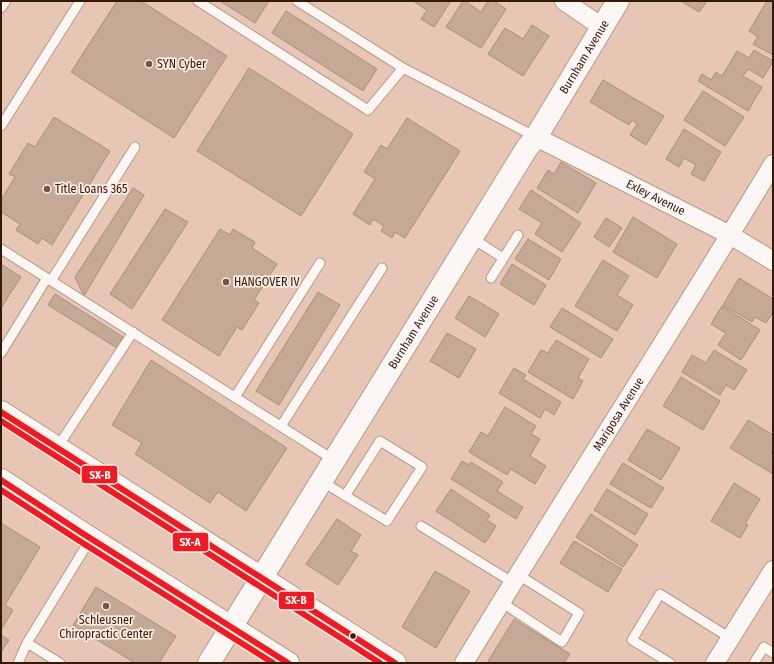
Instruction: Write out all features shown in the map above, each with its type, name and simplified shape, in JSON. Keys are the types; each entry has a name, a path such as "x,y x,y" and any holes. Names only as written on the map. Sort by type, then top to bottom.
{"main road":[{"name":"Burnham Avenue","path":"209,663 230,626 527,148 536,137 618,1"},
{"path":"1,412 395,663"},
{"path":"1,480 288,663"}],"street":[{"path":"564,1 602,27"},
{"name":"Exley Avenue","path":"536,137 730,234 773,261"},
{"name":"Mariposa Avenue","path":"464,663 515,578 773,164"},
{"path":"715,663 773,570"}],"lane":[{"path":"1,8 6,1"},
{"path":"1,126 80,1"},
{"path":"198,1 368,110 403,68"},
{"path":"297,1 403,68 536,137"},
{"path":"1,353 135,148"},
{"path":"491,278 518,234"},
{"path":"472,238 504,258"},
{"path":"1,249 334,460"},
{"path":"235,397 320,263"},
{"path":"281,426 382,268"},
{"path":"57,448 133,332"},
{"path":"321,481 345,496 387,521 422,467 380,441 345,496"},
{"path":"421,526 579,613 562,642 501,602"},
{"path":"18,663 27,643 91,538"},
{"path":"670,663 632,640 660,594 730,638"},
{"path":"27,643 60,663"},
{"path":"754,663 764,647 773,653"}],"building":[{"name":"SYN Cyber","path":"117,1 141,1 227,56 174,138 71,72"},
{"path":"220,1 269,1 255,23"},
{"path":"413,1 451,1 434,27 421,19 427,10"},
{"path":"463,1 481,12 488,1 494,1 506,9 481,48 446,27"},
{"path":"681,1 707,1 699,12"},
{"path":"767,1 773,1 773,55 753,44 758,37 749,31"},
{"path":"286,11 377,69 363,91 272,33"},
{"path":"532,25 549,36 523,76 488,54 505,28 523,39"},
{"path":"754,50 773,61 763,78 748,69 743,76 762,87 748,111 698,81 702,74 711,80 716,72 722,76 737,51 749,58"},
{"path":"249,68 353,134 301,216 197,151"},
{"path":"603,80 664,116 646,145 630,135 637,124 632,120 629,125 590,102"},
{"path":"703,91 744,117 725,146 684,120"},
{"name":"Title Loans 365","path":"54,117 110,151 52,245 42,238 38,244 16,230 20,224 1,212 1,200 15,177 9,174 28,143 35,147"},
{"path":"407,118 460,151 405,238 395,232 392,238 381,231 384,226 373,219 370,225 353,214 375,179 364,172 381,145 387,149"},
{"path":"684,129 721,152 704,181 691,174 696,165 684,158 679,167 666,159"},
{"path":"561,162 596,183 578,213 537,188 548,170 554,174"},
{"path":"133,188 144,195 84,296 75,277"},
{"path":"531,190 581,223 562,252 535,234 542,223 519,209"},
{"path":"165,209 188,222 132,309 110,294"},
{"path":"633,217 677,244 657,278 613,252"},
{"path":"606,218 622,228 609,247 594,237"},
{"name":"HANGOVER IV","path":"220,229 230,235 233,229 255,242 252,248 277,264 254,300 259,303 242,330 237,327 219,356 162,320"},
{"path":"528,239 561,259 549,280 515,259"},
{"path":"603,260 629,276 617,295 633,305 617,331 575,306"},
{"path":"1,264 21,277 1,308"},
{"path":"512,264 546,285 534,305 500,284"},
{"path":"739,278 773,299 773,312 766,323 755,317 752,322 723,305"},
{"path":"318,292 340,305 279,405 256,391"},
{"path":"55,294 123,337 117,348 48,305"},
{"path":"469,296 499,314 485,337 455,318"},
{"path":"722,306 760,330 741,360 718,345 726,333 711,324"},
{"path":"562,308 613,339 601,358 550,327"},
{"path":"447,333 476,349 459,378 430,361"},
{"path":"556,340 589,359 578,378 583,381 573,399 528,372 541,350 548,353"},
{"path":"714,350 747,370 734,390 726,385 720,395 682,372 692,355 706,363"},
{"path":"151,360 287,448 246,511 218,492 210,503 135,454 142,443 112,425"},
{"path":"514,368 526,375 523,379 561,402 554,415 545,409 540,418 499,393"},
{"path":"681,377 720,401 703,430 663,406"},
{"path":"505,407 536,426 531,434 540,439 530,456 546,466 535,484 511,469 507,475 469,452 481,432 488,436"},
{"path":"748,420 773,435 773,450 771,453 773,454 773,474 730,448"},
{"path":"647,429 680,448 661,480 628,460"},
{"path":"462,461 469,465 471,462 503,482 497,491 523,507 516,519 451,479"},
{"path":"623,463 664,488 651,508 610,484"},
{"path":"734,483 760,499 745,524 748,525 740,538 711,521"},
{"path":"451,489 490,515 487,520 496,526 485,543 436,511"},
{"path":"607,489 648,514 635,535 594,510"},
{"path":"591,514 638,545 623,567 576,537"},
{"path":"337,519 361,535 351,551 358,555 338,585 306,564"},
{"path":"1,523 40,547 5,605 13,610 1,630"},
{"path":"574,541 622,569 608,592 560,563"},
{"path":"435,571 470,591 436,648 402,627"},
{"name":"Schleusner Chiropractic Center","path":"96,587 176,636 159,663 135,663 73,625"},
{"path":"514,619 570,654 564,663 487,663"},
{"path":"1,635 9,640 1,652"}],"transit line":[{"name":"SX-B","path":"1,412 395,663"},
{"name":"SX-A","path":"1,421 380,663"},
{"name":"SX-B","path":"1,480 288,663"},
{"name":"SX-A","path":"1,490 273,663"}],"place":[{"name":"SYN Cyber","path":"149,64"},
{"name":"Title Loans 365","path":"47,189"},
{"name":"HANGOVER IV","path":"226,282"},
{"name":"Schleusner Chiropractic Center","path":"106,606"}]}
